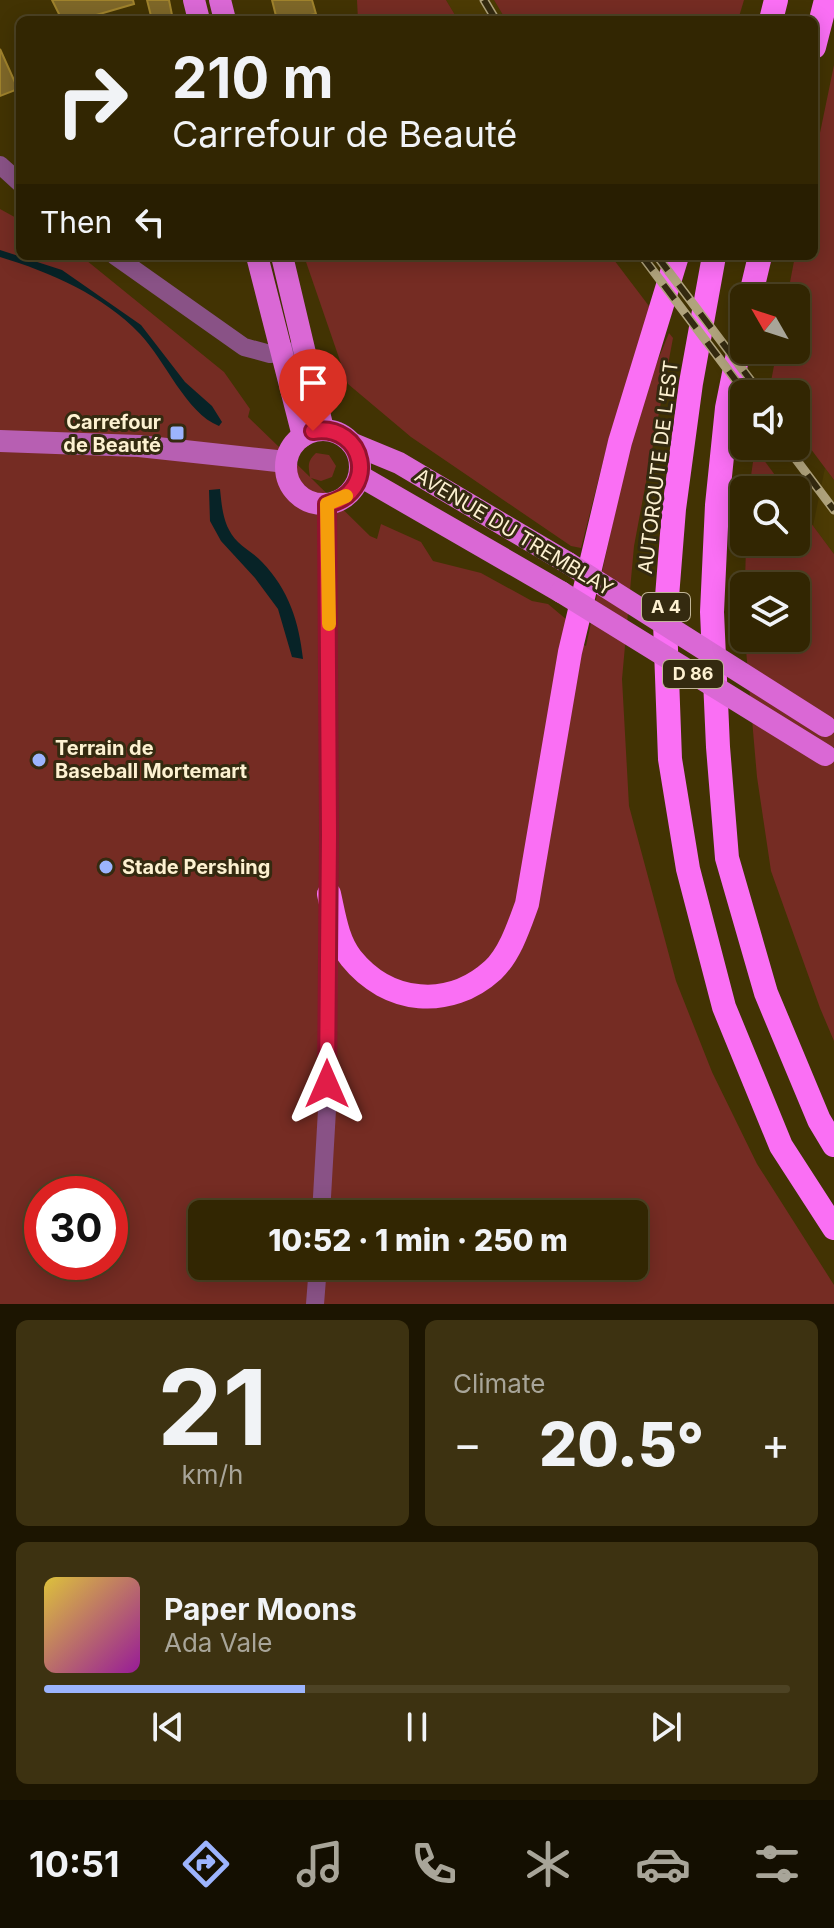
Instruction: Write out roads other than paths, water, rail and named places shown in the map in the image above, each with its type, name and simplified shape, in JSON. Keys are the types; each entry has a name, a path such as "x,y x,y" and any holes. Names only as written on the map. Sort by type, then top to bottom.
{"highway":[{"path":"818,31 826,0"},
{"path":"329,894 339,935 351,957 376,983 403,995 432,998 459,992 494,969 512,942 527,904 570,652 620,442 676,260"},
{"name":"AUTOROUTE DE L’EST","path":"713,260 691,383 674,509 665,622 670,759 688,869 724,1007 781,1146 834,1228"},
{"path":"753,284 759,260"},
{"name":"A 4","path":"736,364 727,408 717,505 712,612 727,858 766,993 819,1120 834,1145"}],"main road":[{"path":"258,260 281,353 313,432"},
{"path":"283,260 305,350 313,432"},
{"path":"335,431 353,444 358,454 360,476 351,492 327,504 305,500 296,493 286,473 289,451 313,432 335,431"},
{"path":"0,441 139,446 286,462"},
{"name":"AVENUE DU TREMBLAY","path":"353,444 399,463 568,563 830,728"},
{"name":"AVENUE DU TREMBLAY","path":"360,476 561,592 830,758"}],"street":[{"path":"0,165 16,179"},
{"path":"121,260 244,347 270,354 305,350"},
{"path":"322,1200 327,1110 329,894 327,504"},
{"path":"315,1304 317,1280"}],"water":[{"path":"0,250 16,255 16,260 31,260 62,270 141,325 185,382 212,406 222,422 219,426 196,410 140,334 110,308 75,286 0,257"},
{"path":"220,489 229,530 259,559 286,595 299,632 303,659 292,657 278,609 221,541 210,521 209,490"}],"railway":[{"path":"484,0 494,16"},
{"path":"645,260 735,380"},
{"path":"660,260 750,380"},
{"path":"796,460 834,510"}],"place":[{"name":"Carrefour de Beauté","path":"177,433"},
{"name":"Terrain de Baseball Mortemart","path":"39,760"},
{"name":"Stade Pershing","path":"106,867"}]}
